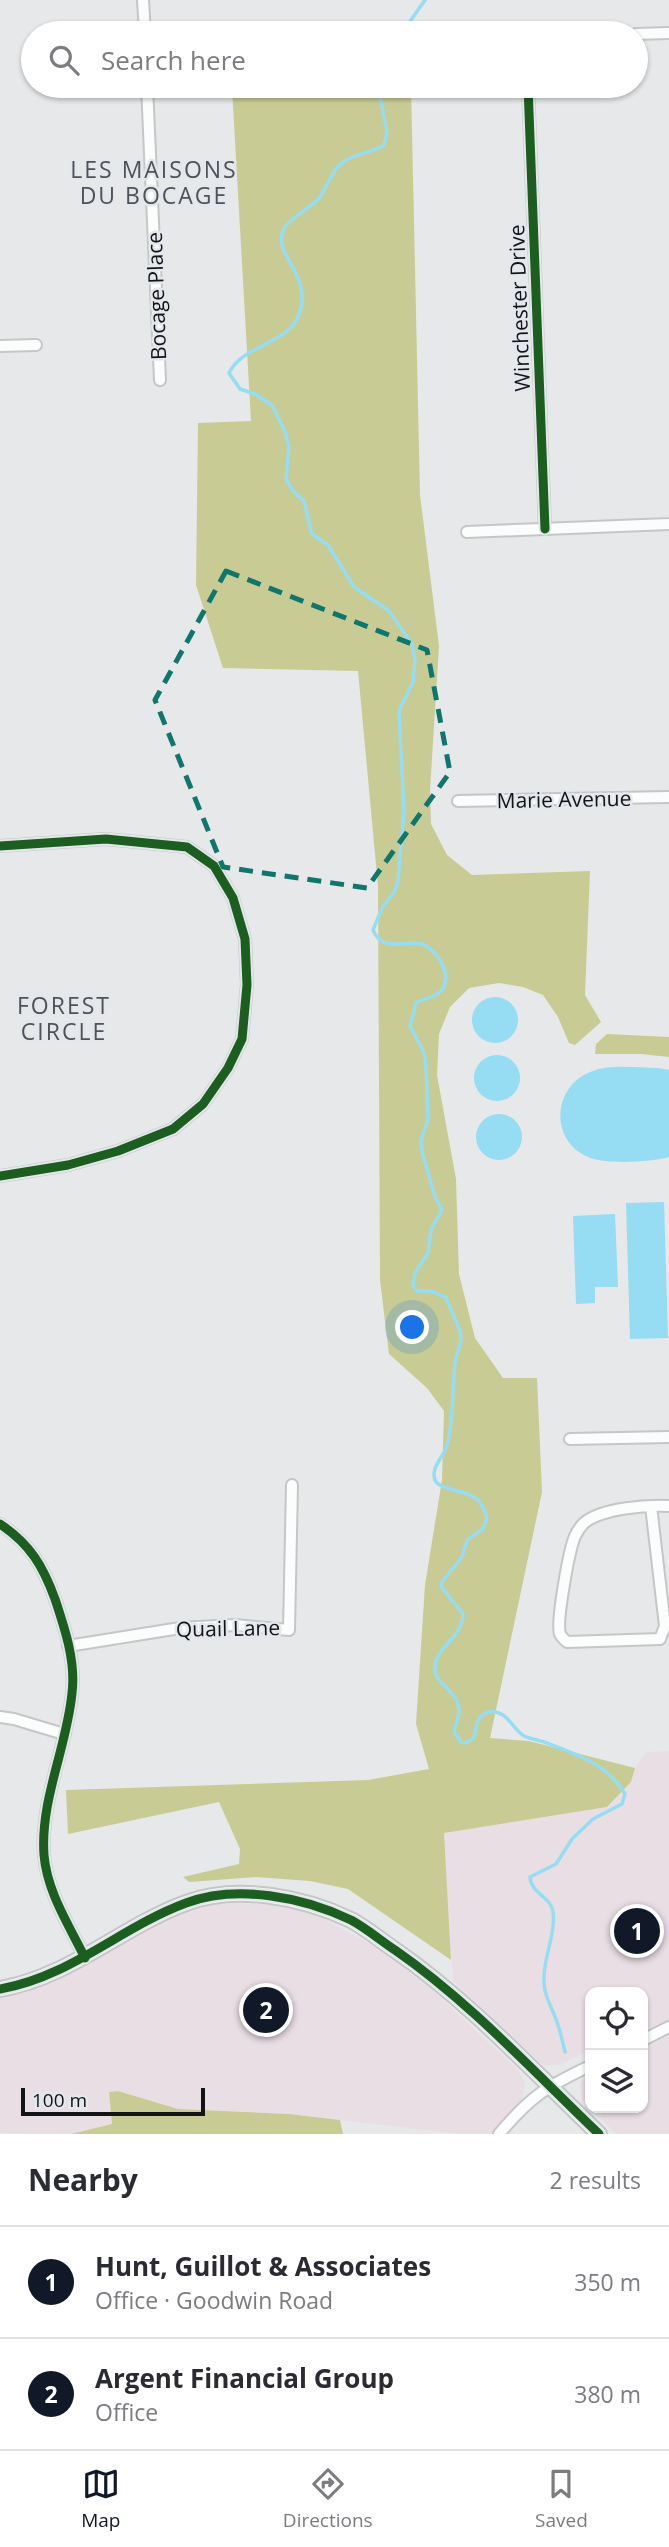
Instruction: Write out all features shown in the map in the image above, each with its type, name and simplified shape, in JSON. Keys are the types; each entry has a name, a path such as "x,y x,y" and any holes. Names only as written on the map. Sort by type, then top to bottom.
{"street":[{"path":"143,0 144,21"},
{"path":"648,34 669,33"},
{"name":"Bocage Place","path":"148,98 160,380"},
{"name":"Winchester Drive","path":"528,98 545,529"},
{"path":"0,346 36,345"},
{"path":"467,532 669,524"},
{"name":"Marie Avenue","path":"458,802 669,797"},
{"path":"0,846 106,839 187,847 214,866 233,898 245,939 247,985 242,1039 228,1068 203,1104 173,1129 118,1151 68,1165 0,1176"},
{"path":"570,1439 669,1437"},
{"name":"Quail Lane","path":"68,1646 207,1626 289,1630 292,1485"},
{"path":"650,1506 664,1634 660,1639 568,1642 559,1632 560,1614 571,1547 576,1533 586,1522 600,1515 650,1506 669,1506"},
{"path":"0,1524 29,1547 39,1563 49,1583 68,1646 73,1691 48,1803 44,1853 50,1885 85,1958"},
{"path":"0,1717 14,1718 64,1734"},
{"path":"0,1989 45,1978 85,1958 155,1916 189,1902 223,1895 263,1895 309,1904 352,1921 431,1975 598,2134"},
{"path":"648,2038 669,2027"},
{"path":"499,2134 548,2086 585,2068"}],"highlighted area":[{"path":"226,571 427,650 450,772 367,888 223,867 155,700"}],"shaded area":[{"path":"669,1751 669,2021 648,2028 648,1987 585,1987 585,2052 559,2065 543,2065 453,1981 443,1833 607,1807 631,1782 635,1768 646,1752"},
{"path":"211,1904 280,1905 317,1915 379,1949 432,1990 517,2069 525,2083 522,2099 490,2134 459,2134 289,2114 178,2109 118,2091 109,2092 112,2124 71,2134 0,2133 0,1996 54,1981 82,1968 173,1915"},
{"path":"669,2036 669,2134 616,2134 595,2113 648,2113 648,2046"},
{"path":"585,2078 585,2103 580,2091 581,2082"}],"green space":[{"path":"233,98 411,98 420,495 439,646 430,790 431,824 447,855 472,875 590,871 585,995 601,1022 575,1045 569,1043 558,1017 543,995 523,987 499,983 469,988 450,1007 439,1034 437,1075 456,1179 459,1274 475,1338 503,1378 537,1378 542,1492 490,1738 529,1741 635,1768 631,1782 607,1807 444,1833 451,1960 348,1889 310,1881 256,1877 189,1882 183,1877 239,1864 240,1849 219,1802 68,1834 66,1790 368,1780 429,1769 416,1724 425,1585 442,1480 444,1411 427,1388 389,1354 380,1280 378,886 358,671 223,668 196,585 198,423 251,421"},
{"path":"607,1034 669,1037 669,1057 595,1054 596,1044"},
{"path":"118,2091 178,2109 289,2114 340,2120 343,2134 71,2134 112,2124 109,2092"}],"water":[{"path":"495,997 511,1004 518,1020 511,1036 495,1043 479,1036 472,1020 479,1004"},
{"path":"497,1055 513,1062 520,1078 513,1094 497,1101 481,1094 474,1078 481,1062"},
{"path":"608,1068 669,1070 669,1157 640,1161 605,1161 588,1157 575,1149 561,1126 560,1112 563,1099 580,1078 593,1071"},
{"path":"499,1114 515,1121 522,1137 515,1153 499,1160 483,1153 476,1137 483,1121"},
{"path":"664,1202 668,1338 630,1339 626,1203"},
{"path":"615,1214 618,1287 595,1287 595,1303 576,1304 573,1216"}],"waterway":[{"path":"410,21 425,0"},
{"path":"380,98 387,132 384,145 354,156 340,165 318,199 284,229 282,246 298,278 302,293 298,317 284,334 244,356 229,373 240,389 255,394 272,405 289,447 286,479 293,491 304,501 312,534 328,545 354,587 389,611 412,644 415,659 413,682 399,711 404,812 398,880 395,891 383,906 373,930 377,937 388,943 414,943 427,947 438,957 445,971 446,979 440,992 416,1003 410,1026 424,1052 426,1067 428,1119 421,1141 422,1152 435,1197 442,1209 431,1230 428,1253 415,1273 413,1286 417,1291 430,1291 446,1297 461,1338 455,1369 449,1434 446,1449 434,1471 435,1480 442,1486 477,1499 487,1518 483,1529 467,1540 462,1557 441,1583 463,1614 462,1623 440,1653 435,1667 438,1678 453,1694 458,1704 459,1715 454,1732 461,1742 466,1743 474,1738 481,1716 495,1712 505,1716 524,1736 590,1761 610,1775 625,1794 622,1804 593,1819 572,1839 556,1864 530,1877 531,1883 549,1902 553,1912 544,1984 565,2052"}],"cycle path":[{"path":"528,98 545,529"},
{"path":"0,846 106,839 187,847 214,866 233,898 245,939 247,985 242,1039 228,1068 203,1104 173,1129 118,1151 68,1165 0,1176"},
{"path":"0,1524 20,1540 46,1576 69,1646 72,1693 46,1814 44,1855 54,1895 85,1958"},
{"path":"0,1989 49,1974 162,1913 206,1897 248,1894 312,1905 351,1920 423,1970 500,2038 599,2134"}],"place":[{"name":"Hunt, Guillot & Associates","path":"637,1931"},
{"name":"Argent Financial Group","path":"266,2010"}],"district":[{"name":"LES MAISONS DU BOCAGE","path":"154,182"},
{"name":"FOREST CIRCLE","path":"64,1018"}]}
